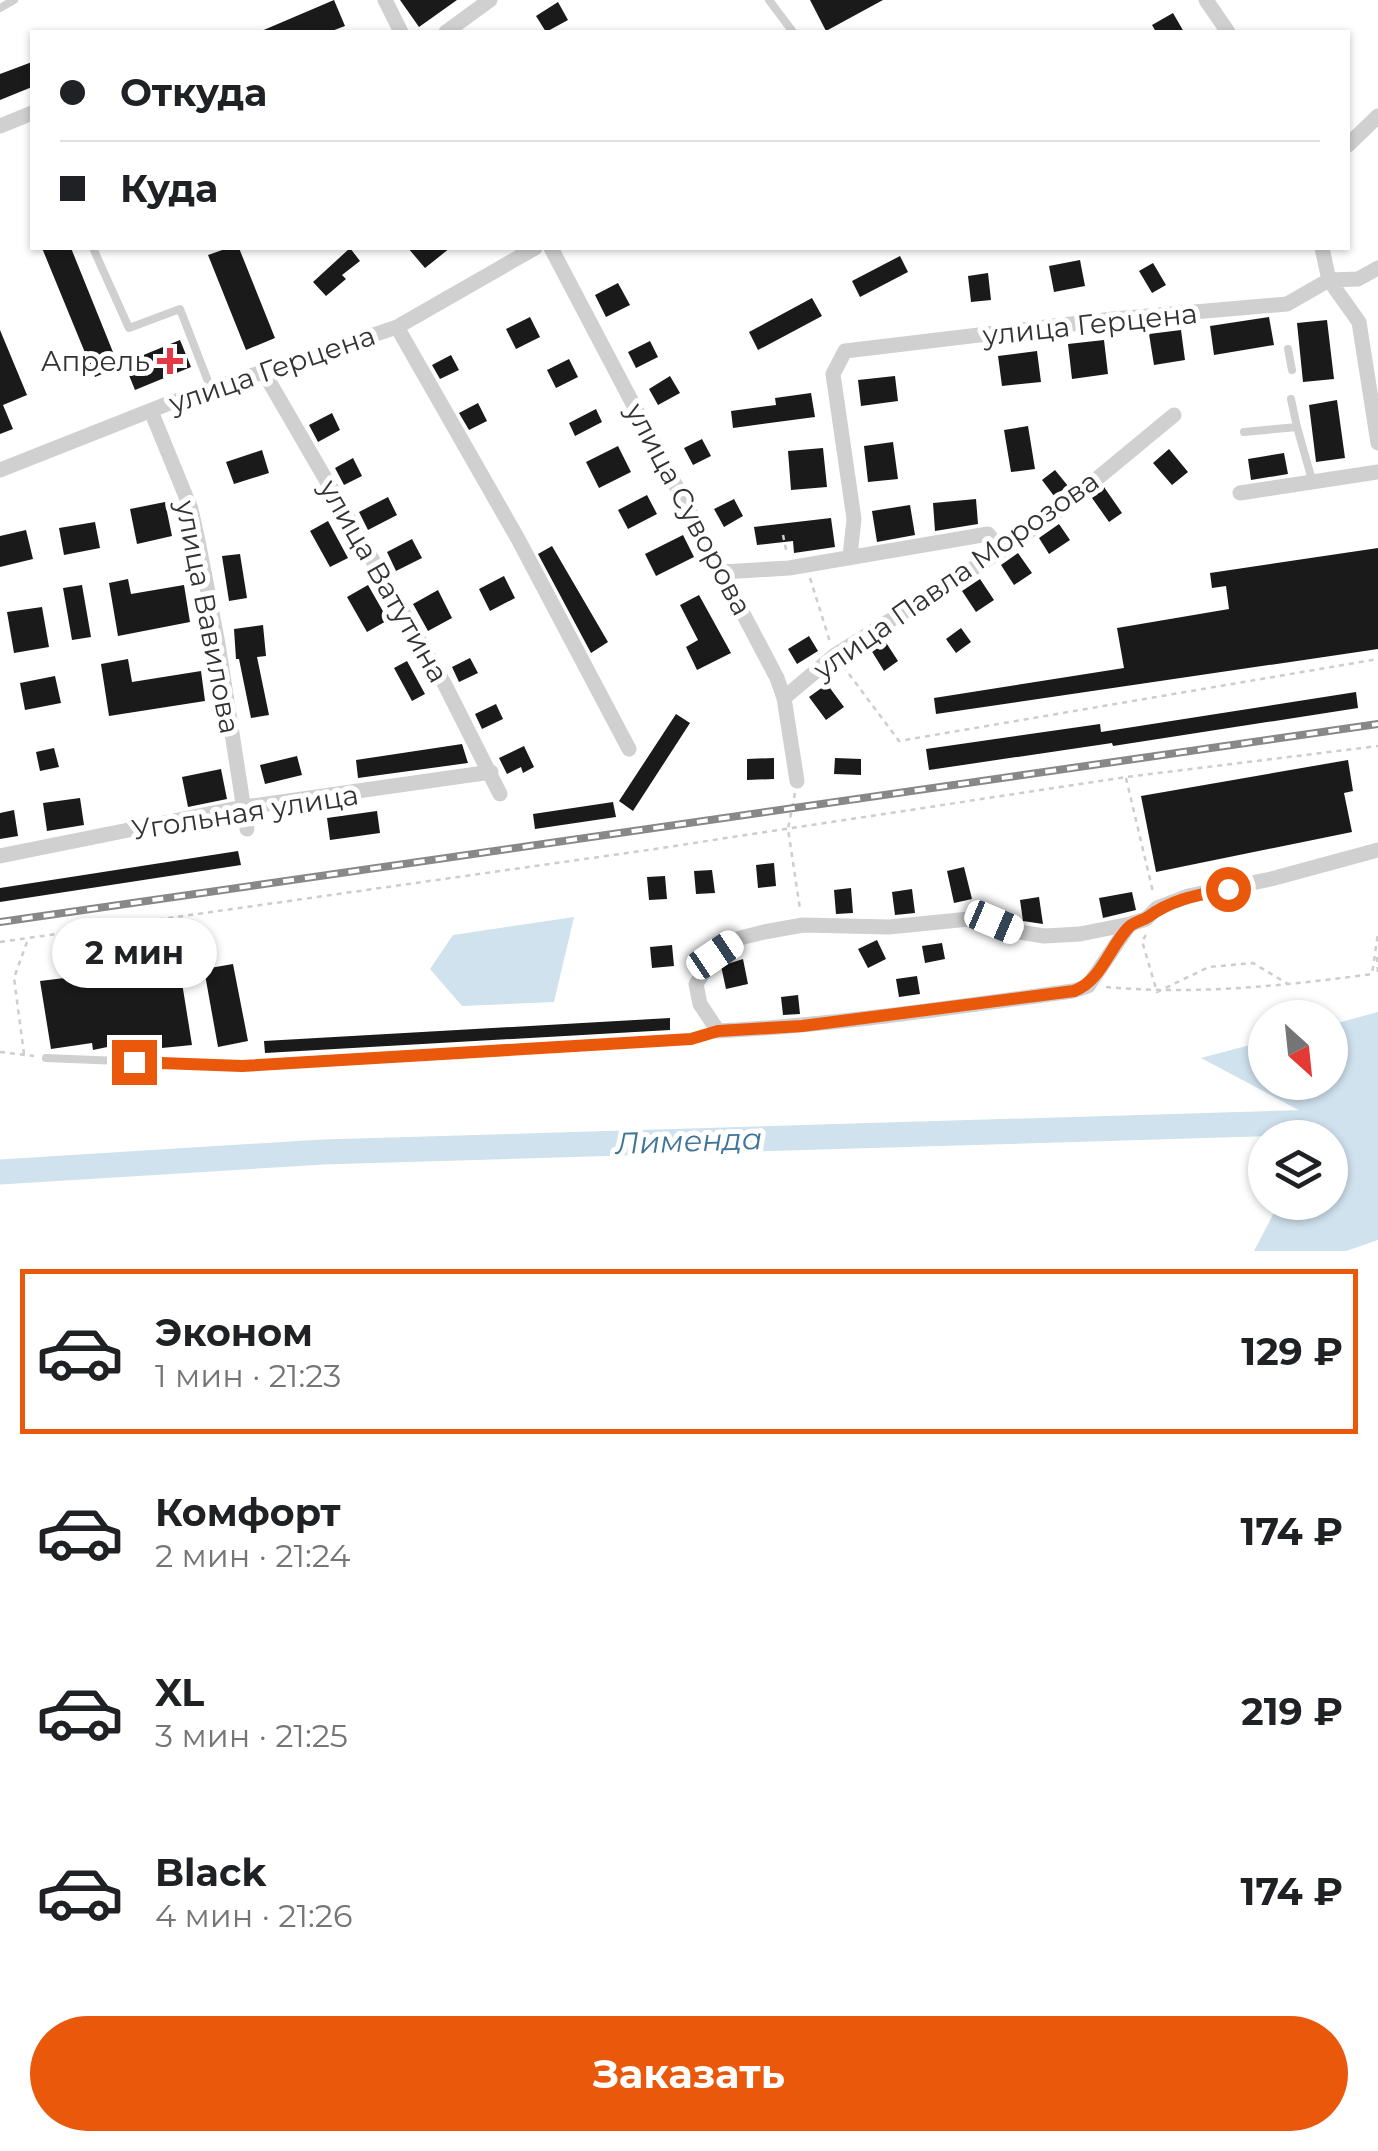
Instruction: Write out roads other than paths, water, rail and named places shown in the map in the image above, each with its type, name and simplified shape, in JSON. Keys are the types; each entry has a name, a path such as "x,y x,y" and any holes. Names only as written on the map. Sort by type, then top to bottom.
{"street":[{"path":"385,0 400,30"},
{"path":"449,30 490,0"},
{"path":"1206,0 1227,30"},
{"path":"0,126 30,113"},
{"path":"1350,143 1378,116"},
{"name":"улица Герцена","path":"0,470 150,410 397,327 532,250"},
{"name":"улица Суворова","path":"553,250 777,678 784,698 797,782"},
{"path":"1322,250 1329,280 1359,322 1378,443"},
{"name":"улица Герцена","path":"850,556 854,519 833,374 845,351 1113,319 1288,304 1329,280 1358,278 1378,268"},
{"path":"1359,322 1378,324"},
{"path":"397,327 518,539 629,749"},
{"name":"улица Ватутина","path":"263,371 445,686 500,794"},
{"name":"улица Вавилова","path":"150,410 191,509 247,829"},
{"name":"улица Павла Морозова","path":"784,698 835,655 1059,510 1174,415"},
{"path":"1240,493 1378,472"},
{"path":"722,572 789,568 988,534 1001,551"},
{"name":"Угольная улица","path":"0,856 244,808 491,772"},
{"path":"1130,924 1088,986 1074,991 802,1026 718,1031 700,1004 696,984 715,955 740,938 803,925 890,927 969,919 1044,936 1080,934 1146,919 1157,908 1188,896 1271,879 1378,850"}],"lane":[{"path":"0,8 14,0"},
{"path":"770,0 792,30"},
{"path":"95,250 128,328 180,309 211,389"},
{"path":"1288,349 1292,370"},
{"path":"1291,399 1312,480"},
{"path":"1244,432 1296,427"},
{"path":"46,1058 242,1066 691,1039 718,1031"}],"water":[{"path":"574,917 554,1002 462,1006 430,969 453,935"},
{"path":"1378,1012 1378,1240 1346,1251 1254,1251 1270,1220 1348,1220 1348,1120 1317,1120 1280,1100 1348,1100 1348,1020"},
{"path":"1248,1046 1248,1083 1201,1058"}],"waterway":[{"name":"Лименда","path":"0,1172 323,1152 1322,1122 1378,1114"}],"railway":[{"path":"0,922 1378,724"}],"place":[{"name":"Апрель","path":"170,361"}]}
